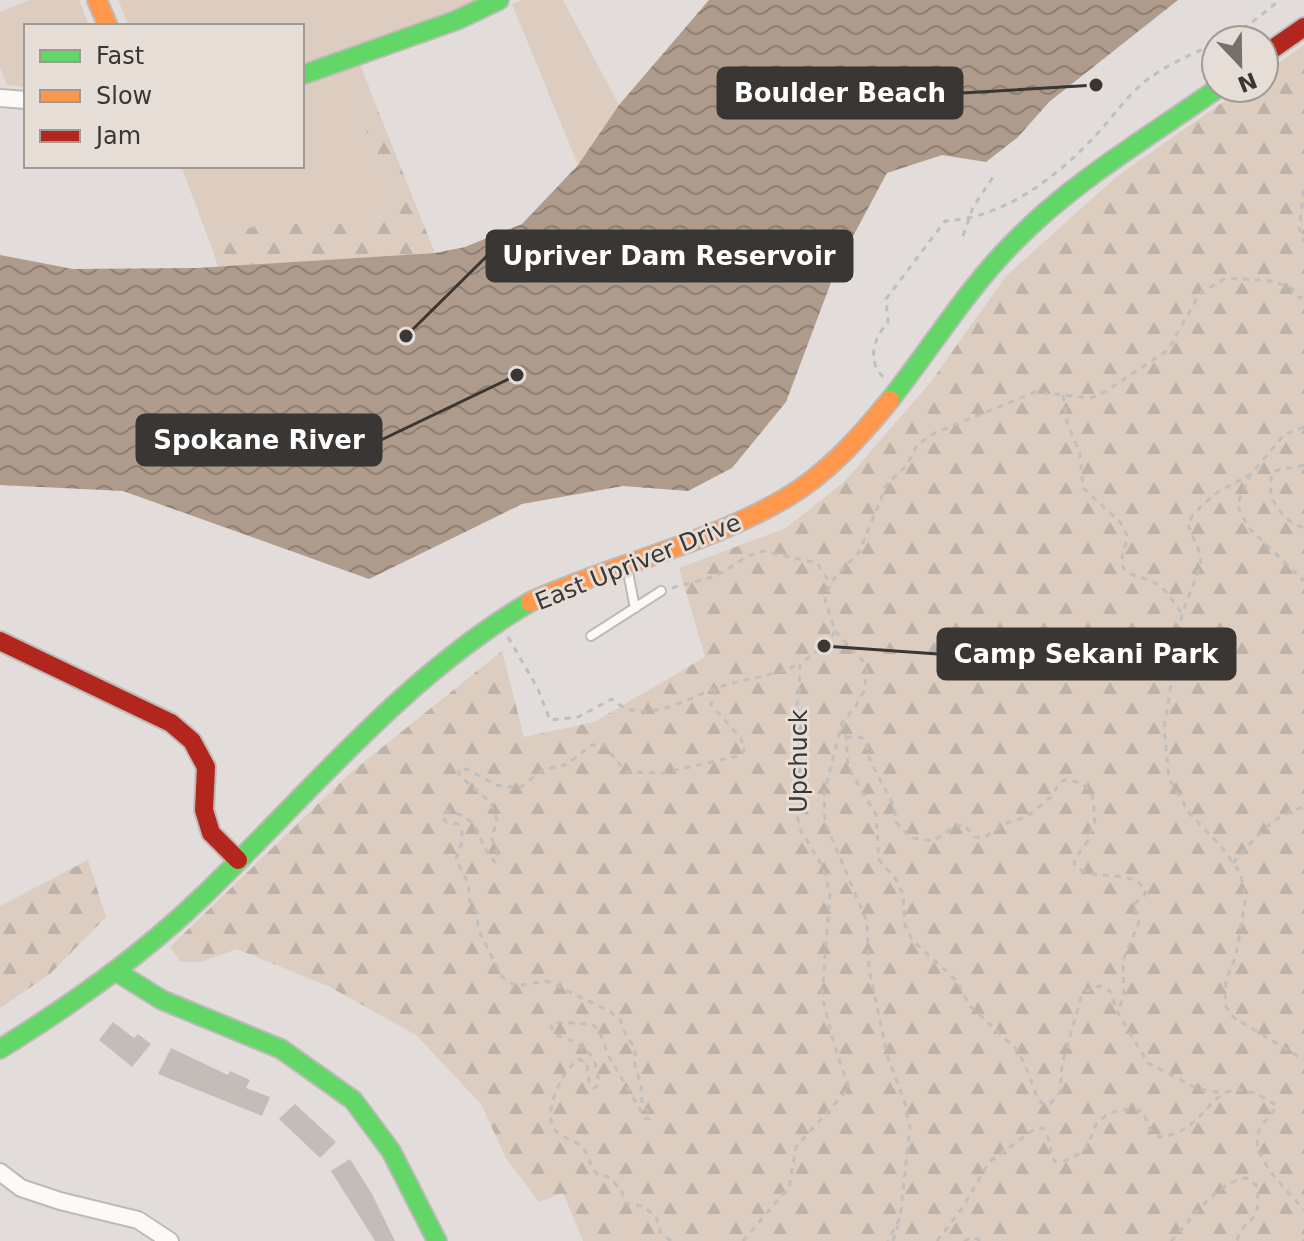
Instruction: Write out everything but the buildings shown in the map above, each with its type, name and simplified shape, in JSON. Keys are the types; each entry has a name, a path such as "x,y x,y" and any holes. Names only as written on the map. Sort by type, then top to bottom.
{"main road":[{"path":"97,0 107,24"},
{"path":"304,74 457,20 499,0"},
{"path":"1280,44 1304,27"},
{"name":"East Upriver Drive","path":"0,1049 117,972 163,933 404,700 494,624 550,592 626,562 693,542 768,509 821,473 863,433 898,391 970,289 1044,214 1200,101"},
{"path":"0,641 171,723 192,741 206,767 204,810 211,833 238,860"},
{"path":"117,972 162,1000 281,1049 353,1100 391,1151 437,1241"}],"street":[{"path":"0,98 24,100"},
{"path":"0,1172 21,1188 138,1220 170,1241"}],"lane":[{"path":"626,562 635,608"},
{"path":"591,636 661,591"}],"path":[{"path":"1249,24 1280,0"},
{"path":"898,391 875,367 875,342 878,332 888,322 886,299 945,221 967,220 1002,207 1036,187 1096,136 1150,77 1200,51"},
{"path":"963,236 967,220 995,174"},
{"path":"1304,191 1299,228 1304,242"},
{"path":"890,1241 900,1218 910,1128 881,1028 869,969 867,922 825,822 824,794 842,723 864,691 867,671 863,661 835,631 825,600 830,583 859,552 887,484 907,465 917,445 935,433 1035,392 1091,398 1106,391 1168,350 1200,293 1226,278 1271,281 1290,287 1300,298 1304,297"},
{"path":"1063,395 1067,422 1080,454 1083,488 1120,522 1128,537 1121,554 1123,567 1132,576 1161,587 1182,614"},
{"path":"1304,427 1284,435 1251,474 1237,505 1248,527 1304,581"},
{"path":"1304,465 1274,471 1269,481 1273,501 1281,513 1290,524 1304,528"},
{"path":"1251,474 1218,492 1187,523 1200,553 1201,564 1182,614 1164,729 1169,778 1190,814 1220,845 1241,874 1245,902 1236,955 1226,980 1225,1005 1233,1017 1304,1060"},
{"path":"661,591 716,576 748,556 763,551 817,563 830,583"},
{"path":"494,624 510,638 523,659 550,720 578,717 612,699 650,713 745,679 773,676 800,664 829,642 835,631"},
{"name":"Upchuck","path":"743,1241 789,1187 796,1147 849,1088 822,996 830,893 823,867 801,831 795,807 803,764 793,732 800,664"},
{"path":"671,1241 660,1232 656,1216 642,1206 625,1203 621,1189 607,1176 600,1176 591,1169 584,1149 556,1131 551,1124 551,1103 570,1064 579,1059 587,1063 589,1083 594,1088 598,1085 599,1076 593,1054 576,1041 556,1035 551,1027 554,1022 592,1024 599,1030 609,1057 645,1118 649,1119 651,1115 642,1104 635,1047 626,1036 621,1021 611,1012 547,981 516,986 502,977 478,929 477,913 470,902 468,883 456,859 463,830 458,824 446,822 443,817 447,811 464,814 477,827 495,862 498,857 492,838 497,820 491,803 460,776 458,770 467,769 496,785 519,788 543,770 568,764 591,745 604,745 626,772 663,773 742,755 745,748 740,737 711,705 716,688"},
{"path":"842,723 848,767 876,815 879,860 895,878 903,894 905,925 912,940 957,981 969,1005 1015,1048 1024,1062 1038,1099 1044,1105 1051,1103 1060,1092 1062,1064 1081,998 1086,991 1100,986 1110,991 1118,1013 1148,1063 1198,1089 1223,1093"},
{"path":"846,737 865,740 870,760 894,806 896,822 911,838 933,841 963,824 975,837 983,838 1007,823 1026,817 1051,797 1060,782 1067,779 1085,784 1092,793 1095,825 1075,855 1074,864 1084,872 1126,876 1146,891 1133,905 1139,922 1123,960 1124,994 1118,1013"},
{"path":"1233,863 1262,830 1288,811 1304,807"},
{"path":"937,1241 963,1207 989,1162 1036,1128 1043,1128 1047,1133 1049,1152 1055,1162 1063,1162 1086,1149 1097,1123 1107,1115 1132,1108 1143,1112 1150,1129 1159,1137 1173,1136 1199,1117 1223,1093 1236,1088 1258,1093 1277,1106 1258,1133 1259,1151 1267,1166 1304,1210"},
{"path":"1171,1241 1215,1194 1235,1179 1247,1178 1256,1185 1259,1201 1255,1218 1237,1241"},
{"path":"964,1241 972,1237 983,1241"}],"green space":[{"path":"29,0 79,0 88,24 24,24 24,87 7,85 0,68 0,12"},
{"path":"118,0 480,0 304,65 304,24 128,24"},
{"path":"521,0 563,0 619,105 578,165 512,4"},
{"path":"1304,45 1304,1241 583,1241 563,1193 539,1202 506,1158 481,1104 416,1035 328,986 237,949 201,962 181,962 170,947 349,774 502,651 524,737 594,722 705,657 679,568 786,528 845,481 930,383 1006,276 1116,177 1220,104 1280,104 1280,62"},
{"path":"360,64 372,95 362,105 362,120 393,198 387,213 366,224 261,223 233,235 213,251 182,168 304,168 304,81"},
{"path":"372,95 435,253 218,267 213,251 233,235 261,223 366,224 387,213 393,198 362,120 362,105"},
{"path":"88,860 106,917 50,974 0,1008 0,906"}],"water":[{"path":"709,0 1178,0 1049,102 1018,137 986,162 942,155 887,173 838,264 786,402 732,468 688,491 623,486 522,504 369,579 123,491 0,485 0,255 73,269 198,268 435,253 465,247 522,224 578,165 619,105"}],"traffic: fast":[{"path":"304,74 457,20 499,0"},
{"path":"890,400 980,279 1014,242 1086,179 1200,100"},
{"path":"0,1049 80,997 155,939 203,896 398,701 440,665 530,602"},
{"path":"117,972 162,1000 281,1049 353,1100 391,1151 437,1241"}],"traffic: slow":[{"path":"97,0 107,24"},
{"path":"530,602 691,542 784,499 814,479 842,454 890,400"}],"traffic: jam":[{"path":"1280,44 1304,27"},
{"path":"0,641 171,723 192,741 206,767 204,810 211,833 238,860"}],"place":[{"name":"Boulder Beach","path":"1096,85"},
{"name":"Upriver Dam Reservoir","path":"406,336"},
{"name":"Spokane River","path":"517,375"},
{"name":"Camp Sekani Park","path":"824,646"}]}
